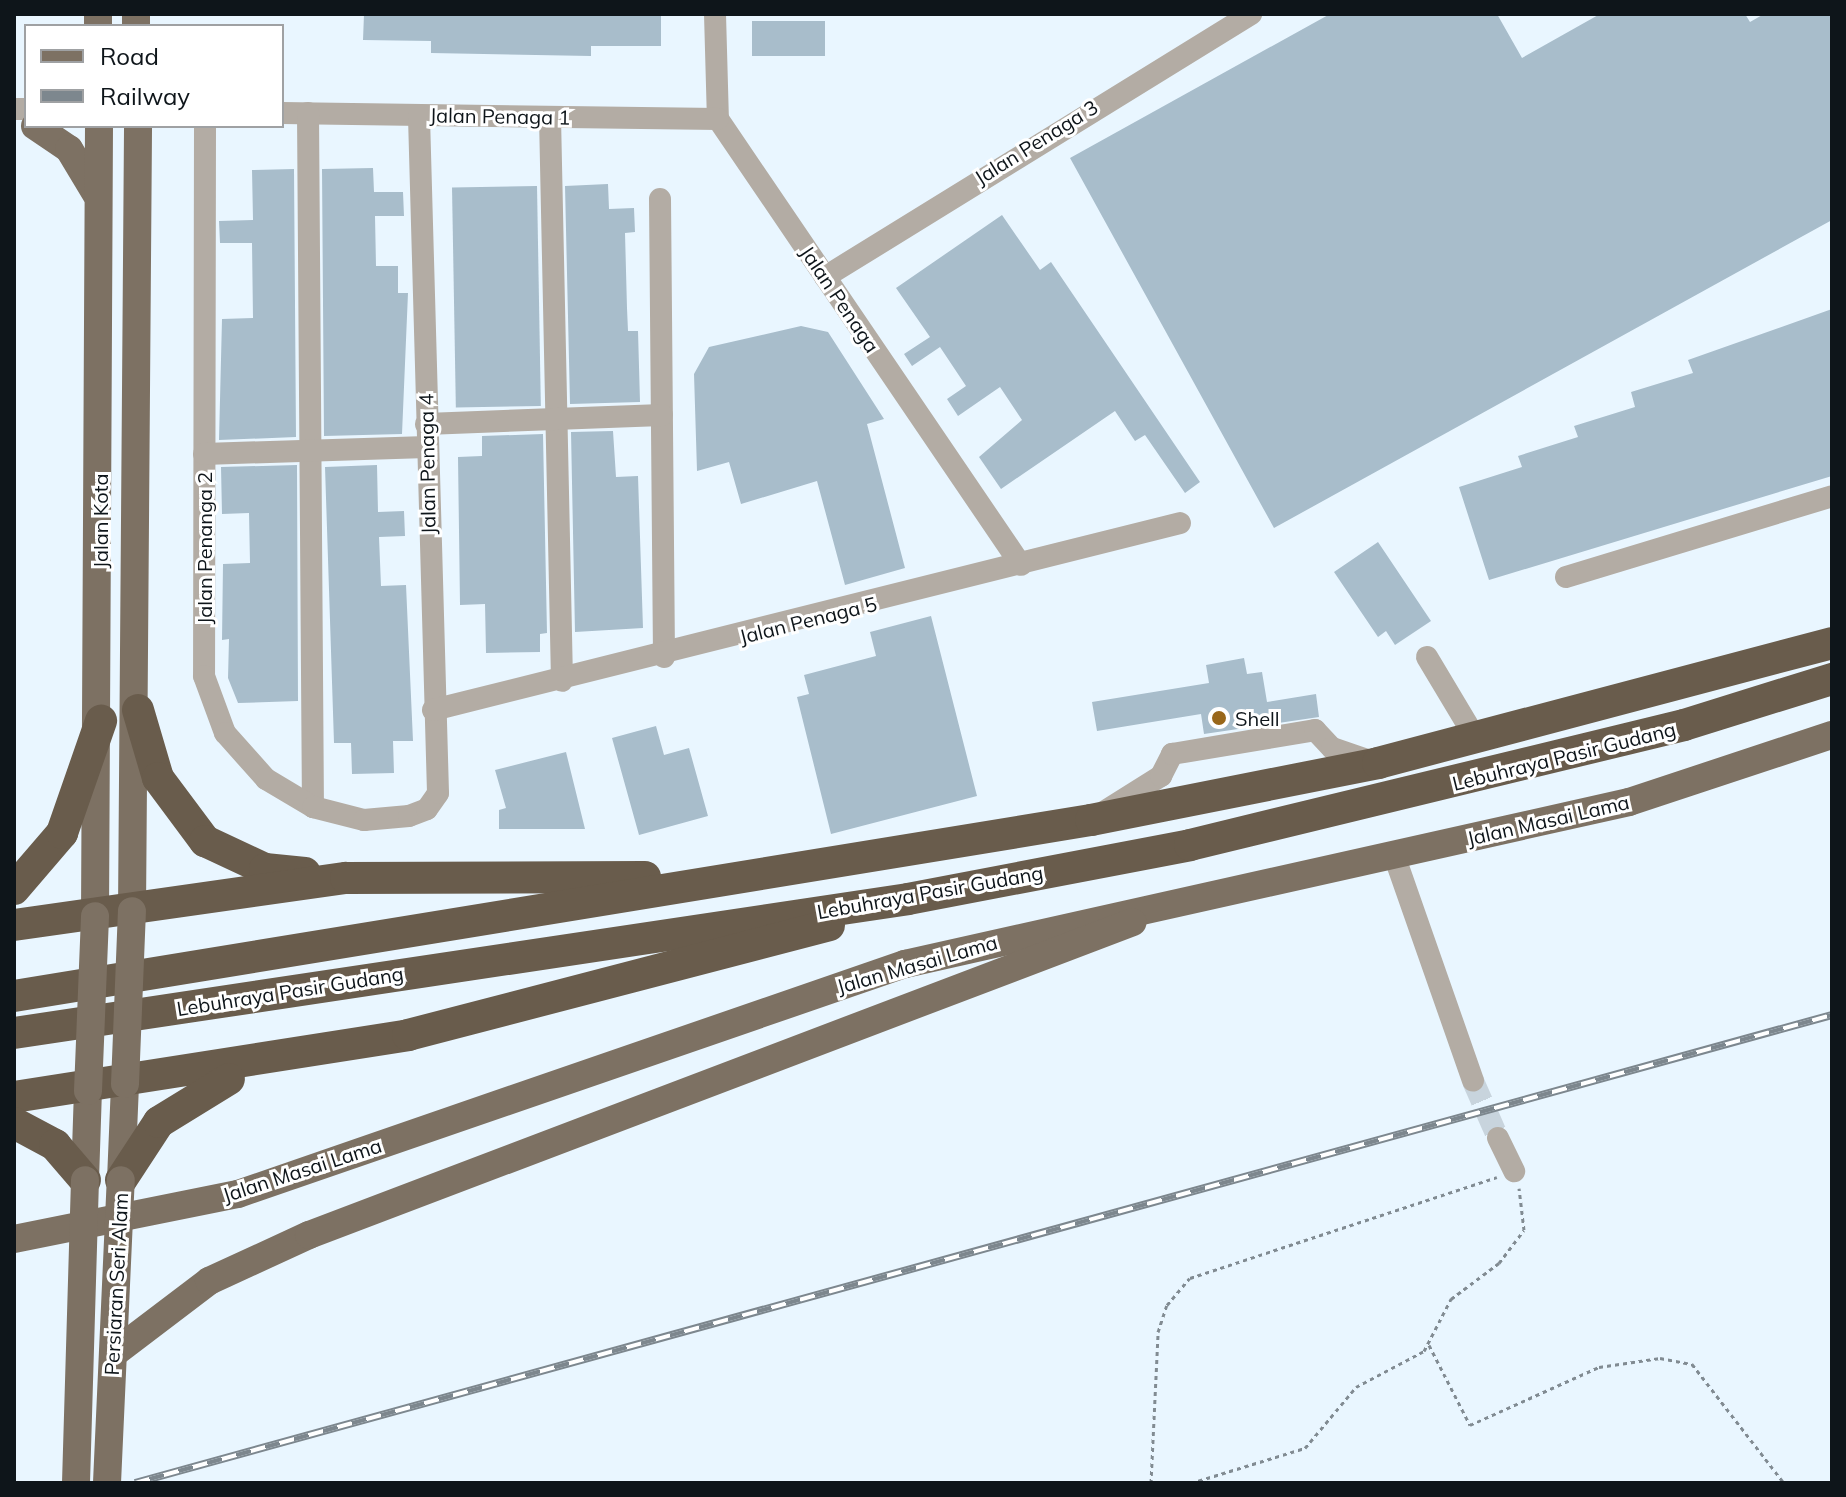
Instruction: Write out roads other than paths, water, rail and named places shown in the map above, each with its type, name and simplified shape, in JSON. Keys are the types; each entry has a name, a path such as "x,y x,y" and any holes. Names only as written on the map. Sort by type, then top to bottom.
{"highway":[{"name":"Lebuhraya Pasir Gudang","path":"14,996 1091,820 1378,763 1832,643"},
{"name":"Lebuhraya Pasir Gudang","path":"14,1033 908,899 1386,800 1684,725 1832,679"},
{"path":"138,710 158,778 205,841 265,869 346,878 788,870"},
{"path":"14,889 62,833 101,721"},
{"path":"14,925 132,911 346,878"},
{"path":"14,1097 88,1091 269,1063 780,941 908,899"},
{"path":"121,1180 170,1112 269,1063"},
{"path":"14,1123 55,1145 85,1180"}],"main road":[{"path":"38,128 69,149 99,202"},
{"name":"Jalan Kota","path":"95,916 101,721 99,128"},
{"name":"Jalan Kota","path":"132,911 138,710 138,128"},
{"name":"Jalan Masai Lama","path":"14,1239 238,1194 905,964 1188,897 1629,802 1832,735"},
{"path":"113,1354 209,1281 309,1235 996,978 1188,897"},
{"name":"Persiaran Seri Alam","path":"107,1483 132,911"},
{"name":"Persiaran Seri Alam","path":"76,1483 95,916"},
{"path":"990,942 1006,959 996,978"}],"street":[{"path":"715,14 718,119"},
{"name":"Jalan Penaga 3","path":"825,277 1251,14"},
{"name":"Jalan Penaga 1","path":"284,113 718,119"},
{"path":"308,113 316,451 313,807"},
{"name":"Jalan Penaga 4","path":"419,115 433,710 438,793 427,809"},
{"path":"550,117 552,419 562,681"},
{"name":"Jalan Penaga","path":"718,119 1021,565"},
{"name":"Jalan Penanga 2","path":"205,128 204,676 225,733 266,779 313,807 364,820 427,809"},
{"path":"660,199 664,657"},
{"path":"426,424 662,415"},
{"path":"204,454 427,447"},
{"path":"1566,577 1832,496"},
{"name":"Jalan Penaga 5","path":"433,710 664,657 1180,523"},
{"path":"1427,657 1476,739"},
{"path":"1091,820 1161,776 1172,754 1315,730 1332,748 1378,763"},
{"path":"1394,855 1473,1081"},
{"path":"1498,1138 1514,1171"}],"tunnel":[{"path":"1473,1081 1498,1138"}],"railway":[{"path":"135,1483 1832,1015"}],"place":[{"name":"Shell","path":"1219,718"}]}
